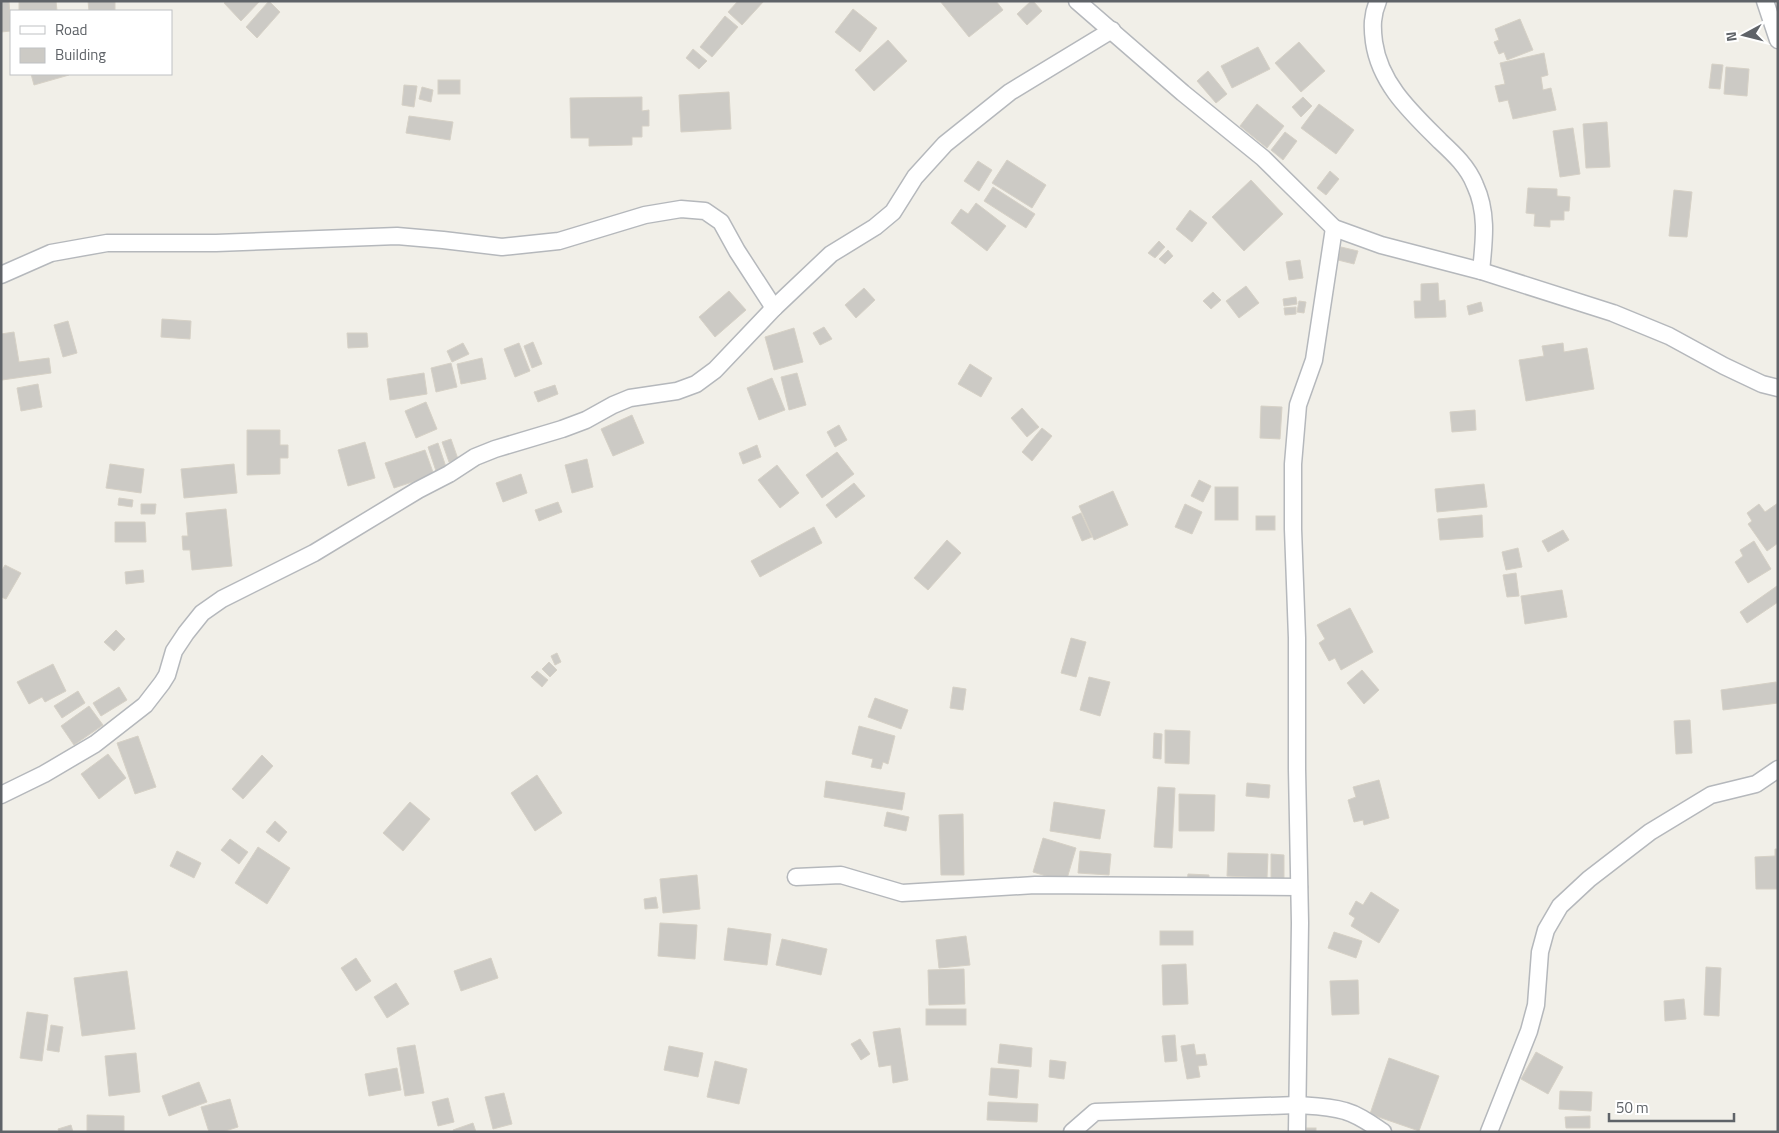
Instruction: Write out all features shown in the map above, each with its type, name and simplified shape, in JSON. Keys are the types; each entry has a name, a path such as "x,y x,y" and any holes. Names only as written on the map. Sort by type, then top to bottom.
{"street":[{"path":"1077,1 1183,93 1263,158 1334,228 1381,245 1481,271 1613,313 1669,336 1770,387 1778,403"},
{"path":"1378,1 1371,25 1375,53 1384,75 1396,95 1458,158 1475,184 1484,214 1485,237 1481,271"},
{"path":"1764,1 1778,40"},
{"path":"1,796 44,774 95,744 145,705 167,675 174,651 186,633 202,614 222,600 314,553 475,457 586,420 630,398 677,391 696,384 715,370 774,308 831,254 875,227 893,212 915,177 945,144 1010,92 1112,30"},
{"path":"1,275 50,253 106,243 243,242 397,236 502,247 559,241 645,215 680,209 705,211 721,222 737,251 774,308"},
{"path":"1297,1132 1299,888 1297,638 1292,529 1293,464 1298,405 1314,360 1334,228"},
{"path":"1489,1132 1529,1031 1536,1005 1540,952 1546,930 1560,906 1589,879 1650,832 1711,795 1756,784 1778,769"},
{"path":"796,877 841,875 902,893 1035,886 1299,888"},
{"path":"1072,1132 1094,1112 1297,1104 1344,1110 1383,1132"}],"building":[{"path":"1,1 9,1 10,31 1,32"},
{"path":"19,1 56,1 57,10 19,10"},
{"path":"88,1 115,1 115,10 89,10"},
{"path":"226,1 260,1 241,21 224,3"},
{"path":"269,1 280,12 257,38 246,27"},
{"path":"738,1 764,1 742,25 728,12"},
{"path":"940,1 996,1 1003,10 969,37"},
{"path":"1031,1 1042,11 1027,25 1017,14"},
{"path":"853,9 877,28 860,52 835,32"},
{"path":"725,16 738,27 712,57 700,47"},
{"path":"1520,19 1533,50 1507,60 1504,52 1499,54 1494,42 1499,40 1495,29"},
{"path":"888,40 907,61 874,91 855,70"},
{"path":"1299,42 1325,71 1301,92 1275,63"},
{"path":"1258,47 1270,69 1232,88 1221,66"},
{"path":"693,49 707,61 699,69 686,58"},
{"path":"1544,53 1548,75 1541,77 1543,90 1551,88 1556,110 1513,119 1508,100 1499,102 1495,86 1505,84 1500,63"},
{"path":"1712,64 1723,65 1720,89 1709,88"},
{"path":"1726,67 1749,69 1747,96 1724,94"},
{"path":"1208,71 1227,94 1216,103 1197,81"},
{"path":"31,75 69,75 34,85"},
{"path":"438,80 460,80 460,94 438,94"},
{"path":"404,85 417,86 414,107 402,105"},
{"path":"422,87 433,90 431,102 419,99"},
{"path":"729,92 731,129 681,132 679,95"},
{"path":"642,97 642,111 649,110 649,126 642,126 642,137 632,137 632,145 589,146 589,138 571,138 570,98"},
{"path":"1303,97 1312,106 1301,117 1292,107"},
{"path":"1257,104 1284,126 1267,148 1240,126"},
{"path":"1319,104 1354,130 1336,154 1301,128"},
{"path":"409,116 453,122 450,140 406,133"},
{"path":"1607,122 1610,167 1586,168 1583,124"},
{"path":"1573,128 1580,174 1560,177 1553,131"},
{"path":"1285,132 1297,141 1283,160 1271,150"},
{"path":"1007,160 1046,185 1032,208 992,183"},
{"path":"978,161 992,170 979,191 964,181"},
{"path":"1330,171 1339,179 1326,195 1317,188"},
{"path":"1251,180 1283,214 1244,251 1212,217"},
{"path":"993,187 1035,214 1026,228 984,201"},
{"path":"1528,188 1557,189 1557,196 1570,197 1569,211 1564,211 1564,220 1550,220 1550,227 1534,226 1535,214 1526,213"},
{"path":"1674,190 1692,192 1687,237 1669,236"},
{"path":"976,203 1006,226 987,251 951,223 961,209 968,214"},
{"path":"1190,210 1207,223 1192,242 1176,229"},
{"path":"1159,241 1165,247 1155,258 1148,253"},
{"path":"1341,247 1358,251 1354,264 1338,260"},
{"path":"1168,250 1173,256 1165,264 1159,259"},
{"path":"1300,260 1303,278 1289,280 1286,262"},
{"path":"1438,283 1439,301 1445,300 1446,317 1415,318 1414,301 1421,301 1421,284"},
{"path":"1246,286 1259,303 1239,318 1226,301"},
{"path":"864,288 875,300 856,318 845,305"},
{"path":"729,291 746,310 715,337 699,317"},
{"path":"1213,292 1221,300 1211,309 1203,301"},
{"path":"1296,297 1297,304 1284,306 1283,299"},
{"path":"1299,301 1306,302 1304,313 1297,312"},
{"path":"1481,302 1483,311 1469,315 1467,306"},
{"path":"1296,307 1296,314 1285,315 1284,308"},
{"path":"162,319 191,321 190,339 161,337"},
{"path":"68,321 77,353 63,357 54,325"},
{"path":"824,327 832,339 820,345 813,333"},
{"path":"794,328 803,362 774,370 765,337"},
{"path":"14,332 19,362 49,358 51,373 2,380 1,334"},
{"path":"347,333 367,333 368,347 348,348"},
{"path":"533,342 542,364 532,368 524,346"},
{"path":"463,343 469,354 452,362 447,351"},
{"path":"519,343 530,371 515,377 504,349"},
{"path":"1563,343 1564,352 1587,348 1594,389 1526,401 1519,360 1544,356 1542,346"},
{"path":"482,358 486,379 461,384 457,364"},
{"path":"451,363 457,387 436,392 431,368"},
{"path":"970,364 992,378 981,397 958,384"},
{"path":"424,373 427,394 390,400 387,379"},
{"path":"797,373 806,405 789,410 781,377"},
{"path":"772,378 785,410 759,420 747,388"},
{"path":"38,384 42,407 21,411 17,388"},
{"path":"555,385 558,394 538,402 534,392"},
{"path":"426,402 437,429 416,438 405,411"},
{"path":"1261,406 1282,407 1280,439 1260,438"},
{"path":"1022,408 1039,427 1027,437 1011,418"},
{"path":"1475,410 1476,430 1452,432 1450,412"},
{"path":"632,415 644,443 613,456 601,429"},
{"path":"839,425 847,440 835,447 827,432"},
{"path":"1042,428 1052,436 1032,461 1022,452"},
{"path":"247,430 280,430 280,445 288,445 288,458 280,458 280,474 247,475"},
{"path":"451,439 458,459 449,462 442,442"},
{"path":"365,442 375,478 348,486 338,450"},
{"path":"438,443 446,467 436,471 428,447"},
{"path":"757,445 761,457 743,464 739,453"},
{"path":"425,450 434,475 394,488 385,463"},
{"path":"837,452 854,474 822,498 806,475"},
{"path":"587,459 593,487 572,493 565,465"},
{"path":"110,464 144,469 141,493 106,488"},
{"path":"234,464 237,493 184,498 181,469"},
{"path":"777,465 799,493 780,508 758,480"},
{"path":"521,474 527,493 503,502 496,483"},
{"path":"1199,480 1211,486 1203,502 1191,496"},
{"path":"854,483 865,496 836,518 826,505"},
{"path":"1484,484 1487,507 1437,512 1435,489"},
{"path":"1215,487 1238,487 1238,520 1215,520"},
{"path":"1113,491 1128,525 1094,540 1079,506"},
{"path":"119,498 133,500 132,507 118,505"},
{"path":"558,502 562,512 539,521 535,510"},
{"path":"1778,503 1778,543 1767,551 1748,524 1752,521 1747,513 1759,504 1765,512"},
{"path":"141,504 156,504 155,514 141,514"},
{"path":"1185,504 1202,512 1192,534 1175,527"},
{"path":"226,509 232,566 192,570 190,550 183,550 182,536 188,536 186,513"},
{"path":"1081,513 1092,537 1082,541 1072,517"},
{"path":"1482,515 1483,537 1440,540 1438,519"},
{"path":"1256,516 1275,516 1275,530 1256,530"},
{"path":"115,522 145,522 146,542 115,542"},
{"path":"814,527 822,543 760,577 751,561"},
{"path":"1563,530 1569,540 1548,552 1542,541"},
{"path":"947,540 961,553 928,590 914,578"},
{"path":"1754,541 1771,569 1748,583 1735,562 1743,556 1740,550"},
{"path":"1518,548 1522,567 1506,570 1502,552"},
{"path":"5,565 21,573 6,599 1,597 1,572"},
{"path":"143,570 144,582 126,584 125,572"},
{"path":"1516,573 1519,596 1507,597 1503,575"},
{"path":"1777,586 1778,602 1747,623 1740,612"},
{"path":"1562,590 1567,617 1525,624 1521,596"},
{"path":"1350,608 1373,652 1341,670 1335,658 1329,661 1319,643 1325,639 1317,625"},
{"path":"116,630 125,639 114,651 104,642"},
{"path":"1071,638 1086,642 1076,677 1061,673"},
{"path":"557,653 561,662 555,665 551,656"},
{"path":"549,662 557,670 550,677 542,669"},
{"path":"53,664 66,691 45,702 42,697 29,704 17,682"},
{"path":"1362,670 1379,690 1364,704 1347,683"},
{"path":"537,671 548,680 542,687 531,677"},
{"path":"1089,677 1110,682 1100,716 1080,710"},
{"path":"1776,682 1778,703 1723,710 1721,690"},
{"path":"119,687 127,700 101,716 93,703"},
{"path":"953,687 966,689 963,710 950,708"},
{"path":"78,691 85,703 62,718 54,706"},
{"path":"875,698 908,710 901,729 868,717"},
{"path":"89,706 103,725 74,745 61,726"},
{"path":"1690,720 1692,753 1676,754 1674,721"},
{"path":"859,726 895,736 888,764 883,762 881,769 871,767 873,759 852,754"},
{"path":"1165,730 1190,731 1189,764 1165,763"},
{"path":"1154,733 1162,734 1161,759 1153,758"},
{"path":"138,736 156,787 135,794 117,743"},
{"path":"108,754 126,778 99,799 81,774"},
{"path":"262,755 273,766 243,799 232,789"},
{"path":"537,775 562,813 535,831 511,793"},
{"path":"1379,780 1389,818 1364,825 1363,820 1354,822 1348,800 1356,797 1353,787"},
{"path":"826,781 905,793 902,810 824,797"},
{"path":"1247,783 1270,785 1269,798 1246,796"},
{"path":"1158,787 1175,788 1172,848 1154,847"},
{"path":"1179,794 1215,795 1214,831 1179,831"},
{"path":"410,802 430,819 403,851 383,833"},
{"path":"1054,802 1105,810 1100,839 1050,831"},
{"path":"887,812 909,817 906,831 884,826"},
{"path":"963,814 964,875 941,875 939,815"},
{"path":"275,821 287,832 279,842 266,832"},
{"path":"1043,838 1076,848 1066,882 1033,872"},
{"path":"230,839 248,852 239,864 221,850"},
{"path":"258,847 290,868 267,904 235,883"},
{"path":"1775,849 1778,849 1778,889 1756,889 1755,857 1775,856"},
{"path":"177,851 201,863 194,878 170,866"},
{"path":"1080,851 1111,854 1109,875 1078,873"},
{"path":"1228,853 1268,854 1267,878 1227,876"},
{"path":"1271,854 1284,855 1284,882 1271,882"},
{"path":"1188,874 1209,875 1209,884 1187,883"},
{"path":"697,875 700,909 663,913 660,879"},
{"path":"1371,892 1399,910 1379,943 1351,926 1355,918 1349,914 1356,901 1363,905"},
{"path":"656,897 658,908 645,909 644,899"},
{"path":"660,923 697,925 695,959 658,956"},
{"path":"728,928 771,934 767,965 724,960"},
{"path":"1160,931 1193,931 1193,945 1160,945"},
{"path":"1334,932 1362,941 1356,958 1328,948"},
{"path":"966,936 970,965 939,968 936,940"},
{"path":"782,939 827,949 821,975 776,965"},
{"path":"356,958 371,981 356,991 341,968"},
{"path":"491,958 498,978 461,991 454,971"},
{"path":"1186,964 1188,1004 1163,1005 1162,965"},
{"path":"1706,967 1721,968 1719,1016 1704,1015"},
{"path":"964,969 965,1004 929,1005 928,970"},
{"path":"127,971 135,1029 82,1036 74,978"},
{"path":"1358,980 1359,1014 1332,1015 1330,981"},
{"path":"396,983 409,1004 387,1018 374,997"},
{"path":"1684,999 1686,1019 1665,1021 1664,1001"},
{"path":"926,1009 966,1009 966,1025 926,1025"},
{"path":"27,1012 48,1015 42,1061 20,1058"},
{"path":"51,1025 63,1027 59,1052 47,1050"},
{"path":"900,1028 908,1080 893,1083 891,1065 879,1067 873,1032"},
{"path":"1175,1035 1177,1061 1165,1062 1162,1036"},
{"path":"860,1039 870,1054 861,1060 851,1044"},
{"path":"1000,1044 1032,1048 1031,1067 998,1063"},
{"path":"1194,1044 1196,1055 1205,1054 1207,1065 1198,1066 1200,1077 1187,1079 1181,1046"},
{"path":"415,1045 424,1093 405,1096 397,1048"},
{"path":"669,1046 703,1053 698,1077 664,1070"},
{"path":"1536,1052 1563,1067 1548,1094 1521,1079"},
{"path":"136,1053 140,1092 109,1096 105,1056"},
{"path":"1389,1058 1439,1076 1419,1131 1370,1114"},
{"path":"1050,1060 1066,1062 1064,1079 1049,1077"},
{"path":"715,1061 747,1069 739,1104 707,1097"},
{"path":"397,1068 401,1090 369,1096 365,1074"},
{"path":"991,1068 1019,1070 1017,1098 989,1095"},
{"path":"199,1082 207,1102 169,1116 162,1096"},
{"path":"1560,1091 1592,1092 1591,1111 1559,1109"},
{"path":"504,1093 512,1124 493,1129 485,1097"},
{"path":"448,1098 454,1122 438,1126 432,1102"},
{"path":"230,1099 238,1127 222,1132 209,1132 201,1107"},
{"path":"988,1102 1038,1104 1037,1122 987,1120"},
{"path":"87,1115 124,1116 124,1131 87,1131"},
{"path":"1590,1116 1590,1128 1566,1128 1565,1117"},
{"path":"473,1123 476,1132 454,1132 453,1130"},
{"path":"71,1125 73,1132 59,1132 58,1129"},
{"path":"1304,1128 1316,1128 1316,1132 1304,1132"}]}
